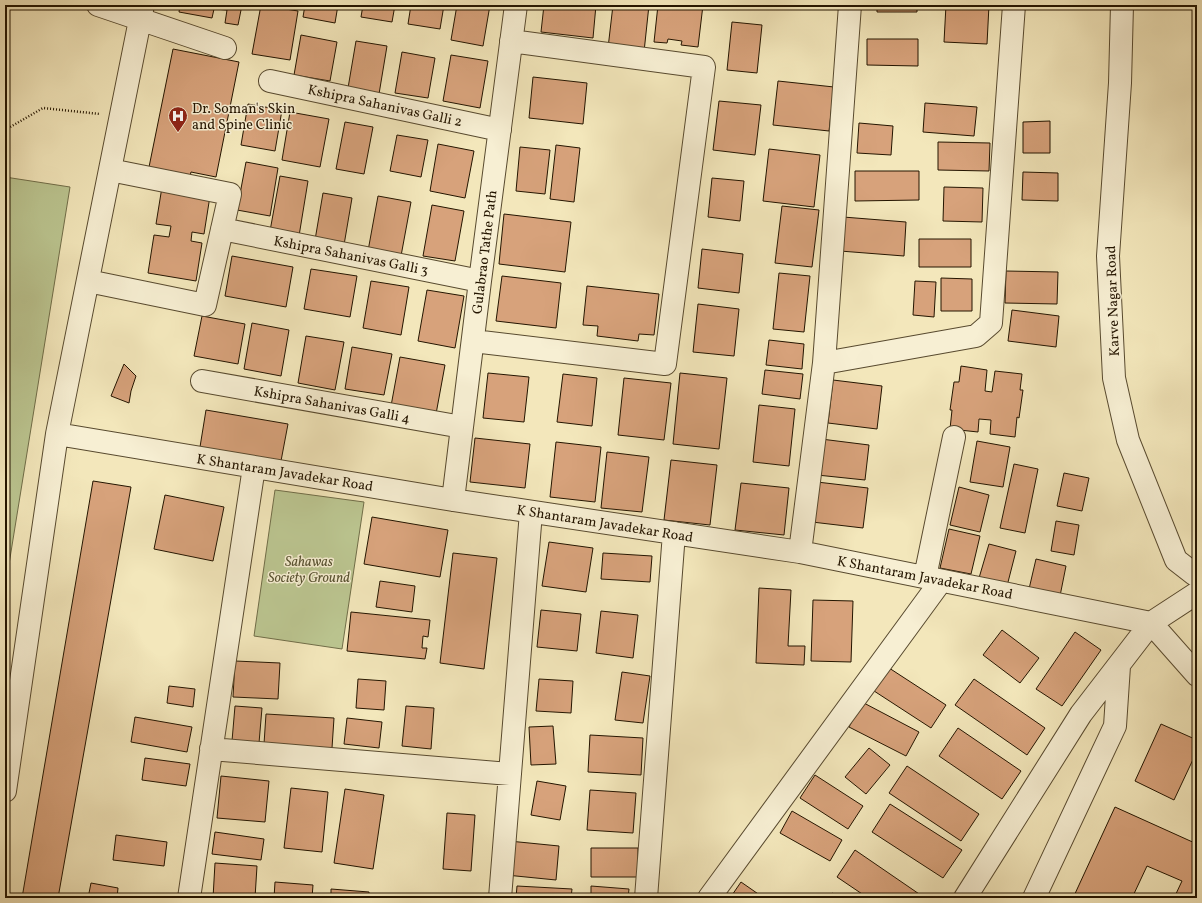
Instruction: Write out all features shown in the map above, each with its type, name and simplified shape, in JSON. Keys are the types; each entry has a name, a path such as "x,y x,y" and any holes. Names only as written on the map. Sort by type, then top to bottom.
{"street":[{"path":"98,5 141,12 225,48"},
{"name":"Gulabrao Tathe Path","path":"453,500 516,5"},
{"path":"800,552 824,363 850,5"},
{"path":"824,363 976,336 991,323 1014,5"},
{"name":"Karve Nagar Road","path":"1122,5 1120,83 1108,256 1114,378 1128,440 1176,560 1197,575"},
{"path":"5,791 58,434 141,12"},
{"path":"473,341 666,364 704,66 511,41"},
{"name":"Kshipra Sahanivas Galli 2","path":"270,81 500,130"},
{"path":"88,281 205,306 230,194 110,170"},
{"name":"Kshipra Sahanivas Galli 3","path":"222,230 480,281"},
{"name":"Kshipra Sahanivas Galli 4","path":"202,381 462,427"},
{"name":"K Shantaram Javadekar Road","path":"58,434 453,500 800,552 1152,623"},
{"path":"709,898 933,579 954,437"},
{"path":"189,898 254,467"},
{"path":"500,898 531,512"},
{"path":"646,898 674,533"},
{"path":"965,898 1081,714 1152,623 1197,593"},
{"path":"1152,623 1197,675"},
{"path":"1034,898 1115,726 1119,666"},
{"path":"211,749 510,774"}],"path":[{"path":"5,130 44,108 120,117"}],"green space":[{"path":"5,177 70,187 5,589"},
{"name":"Sahawas Society Ground","path":"275,490 364,502 342,649 254,636"}],"building":[{"path":"180,5 242,5 238,25 225,23 227,10 214,9 212,18 179,12"},
{"path":"261,5 298,11 290,60 252,54"},
{"path":"305,5 338,5 335,23 303,17"},
{"path":"363,5 395,5 392,22 361,17"},
{"path":"411,5 444,5 440,29 408,24"},
{"path":"457,5 490,5 483,46 451,40"},
{"path":"544,5 596,5 593,38 541,32"},
{"path":"613,5 649,5 644,52 608,48"},
{"path":"658,5 703,5 698,47 681,45 682,41 668,39 667,43 654,42"},
{"path":"877,5 917,5 917,12 877,12"},
{"path":"946,5 989,5 987,44 944,42"},
{"path":"732,22 762,25 757,73 727,70"},
{"path":"301,35 337,42 330,81 294,75"},
{"path":"867,39 918,39 918,66 867,65"},
{"path":"356,41 387,46 379,94 348,88"},
{"path":"173,49 239,62 216,177 191,172 189,180 148,172"},
{"path":"402,52 435,58 428,98 395,93"},
{"path":"451,55 488,61 480,108 443,101"},
{"path":"533,77 587,83 583,124 529,118"},
{"path":"778,81 834,87 829,131 773,125"},
{"path":"719,101 761,105 755,155 713,150"},
{"path":"925,103 977,107 974,136 923,132"},
{"path":"248,104 282,110 275,151 241,145"},
{"path":"290,112 329,119 320,167 282,160"},
{"path":"1050,121 1050,153 1023,153 1023,122"},
{"path":"345,122 373,127 364,174 336,169"},
{"path":"859,123 893,126 891,155 857,153"},
{"path":"397,135 428,140 421,177 390,171"},
{"path":"938,142 990,143 989,171 938,170"},
{"path":"438,144 474,151 465,198 430,191"},
{"path":"556,145 580,148 574,202 550,199"},
{"path":"520,147 550,150 545,194 516,191"},
{"path":"769,149 820,155 814,207 763,201"},
{"path":"246,162 278,168 270,216 237,210"},
{"path":"855,171 919,171 919,200 855,201"},
{"path":"1023,172 1058,173 1058,201 1022,200"},
{"path":"280,176 308,181 299,236 270,231"},
{"path":"712,178 744,181 740,221 708,217"},
{"path":"162,187 210,196 204,234 192,232 191,241 202,243 196,281 148,273 154,235 169,237 171,226 156,224"},
{"path":"944,187 983,188 982,222 943,221"},
{"path":"323,193 352,198 344,245 315,240"},
{"path":"378,196 411,202 401,256 368,251"},
{"path":"432,205 464,211 455,261 423,256"},
{"path":"782,206 819,210 812,267 775,263"},
{"path":"504,214 571,222 565,272 499,264"},
{"path":"843,217 906,222 904,256 840,251"},
{"path":"919,239 971,239 971,267 919,267"},
{"path":"702,249 743,254 739,293 698,288"},
{"path":"232,256 293,267 286,307 225,296"},
{"path":"311,269 357,276 350,317 304,309"},
{"path":"1006,271 1058,272 1057,304 1005,303"},
{"path":"779,273 810,276 804,332 773,329"},
{"path":"502,276 561,283 556,328 496,321"},
{"path":"941,278 972,279 972,311 941,311"},
{"path":"371,281 409,287 401,335 363,328"},
{"path":"915,281 936,282 934,317 913,315"},
{"path":"587,286 659,294 654,335 639,334 638,341 597,336 598,326 583,325"},
{"path":"427,290 464,296 455,348 418,341"},
{"path":"698,304 739,309 734,356 693,352"},
{"path":"1012,310 1059,316 1056,347 1008,341"},
{"path":"202,316 245,324 238,364 194,356"},
{"path":"252,323 289,330 281,376 244,369"},
{"path":"306,336 344,342 335,390 298,383"},
{"path":"769,340 804,344 802,369 766,365"},
{"path":"352,347 392,354 384,395 345,389"},
{"path":"400,357 445,365 436,414 391,406"},
{"path":"124,364 136,376 129,403 111,396"},
{"path":"961,366 987,370 985,391 992,392 995,371 1022,374 1020,390 1023,390 1019,418 1017,417 1015,437 990,434 991,420 979,419 978,432 950,429 952,410 950,410 954,382 959,382"},
{"path":"765,370 803,374 800,399 762,394"},
{"path":"488,373 529,377 524,422 483,418"},
{"path":"680,373 727,378 719,449 673,444"},
{"path":"563,374 597,378 592,426 557,422"},
{"path":"624,378 671,383 664,440 618,435"},
{"path":"833,380 882,386 877,429 828,423"},
{"path":"759,405 795,409 789,466 753,462"},
{"path":"206,410 288,424 281,461 200,447"},
{"path":"475,438 530,444 525,488 470,482"},
{"path":"821,439 869,445 865,480 817,475"},
{"path":"977,441 1010,447 1003,487 970,482"},
{"path":"556,442 601,447 595,502 550,497"},
{"path":"607,452 649,457 642,512 601,508"},
{"path":"671,460 717,465 710,525 664,520"},
{"path":"1014,464 1038,469 1025,533 1000,528"},
{"path":"1064,473 1089,478 1082,511 1057,506"},
{"path":"93,481 131,487 58,898 22,898"},
{"path":"817,482 868,488 863,528 812,522"},
{"path":"741,483 789,488 784,535 735,530"},
{"path":"959,487 989,495 980,532 950,525"},
{"path":"165,495 224,507 213,561 154,549"},
{"path":"372,517 448,530 440,577 364,564"},
{"path":"1056,521 1079,525 1074,555 1051,551"},
{"path":"949,529 980,536 971,574 940,568"},
{"path":"549,542 593,548 586,592 542,586"},
{"path":"989,544 1016,551 1007,586 979,578"},
{"path":"453,553 497,558 484,669 440,663"},
{"path":"603,553 652,556 650,582 601,579"},
{"path":"1036,559 1066,566 1060,596 1029,589"},
{"path":"380,581 415,586 412,612 376,607"},
{"path":"759,588 791,590 788,646 805,646 804,665 756,663"},
{"path":"813,600 853,601 851,662 811,661"},
{"path":"541,610 581,614 577,651 537,647"},
{"path":"601,611 638,615 633,658 596,653"},
{"path":"351,612 430,620 428,637 423,636 422,648 427,648 425,659 347,651"},
{"path":"1002,630 1039,658 1020,683 983,655"},
{"path":"1075,632 1101,650 1062,706 1036,689"},
{"path":"235,661 280,663 278,699 233,697"},
{"path":"886,666 946,705 931,728 871,689"},
{"path":"622,672 650,676 643,723 615,720"},
{"path":"358,679 386,681 384,710 356,708"},
{"path":"539,679 573,681 571,713 536,711"},
{"path":"974,679 1045,728 1027,755 955,705"},
{"path":"169,686 195,689 193,707 167,703"},
{"path":"862,702 919,732 906,756 849,727"},
{"path":"235,706 262,708 259,743 232,741"},
{"path":"406,706 434,708 431,749 402,746"},
{"path":"266,714 334,718 332,748 264,744"},
{"path":"135,717 192,727 187,752 131,742"},
{"path":"347,718 382,722 379,748 344,744"},
{"path":"1161,724 1197,740 1197,751 1174,800 1135,781"},
{"path":"553,726 556,764 531,765 529,727"},
{"path":"958,728 1021,771 1002,799 939,756"},
{"path":"590,735 643,738 641,775 588,772"},
{"path":"869,748 890,765 866,794 845,777"},
{"path":"145,758 190,764 186,786 142,780"},
{"path":"907,766 979,814 961,841 889,793"},
{"path":"815,775 863,806 848,829 800,798"},
{"path":"221,776 269,781 265,822 217,818"},
{"path":"537,781 566,786 560,820 531,815"},
{"path":"291,788 328,792 322,852 284,848"},
{"path":"345,789 384,795 373,869 334,863"},
{"path":"590,790 636,793 633,833 587,830"},
{"path":"890,804 962,850 943,878 872,832"},
{"path":"1115,807 1197,844 1197,898 1174,898 1182,881 1147,866 1132,898 1073,898"},
{"path":"792,811 842,840 830,861 780,833"},
{"path":"447,813 475,815 471,871 443,869"},
{"path":"215,832 264,839 261,860 212,854"},
{"path":"116,835 167,842 164,866 113,860"},
{"path":"509,841 559,846 556,880 506,875"},
{"path":"591,848 638,848 638,877 591,877"},
{"path":"855,850 925,898 868,898 837,877"},
{"path":"215,863 257,866 255,898 213,898"},
{"path":"275,882 313,885 312,898 274,898"},
{"path":"741,882 764,898 730,898"},
{"path":"91,883 118,888 117,898 88,898"},
{"path":"517,886 572,889 571,898 516,898"},
{"path":"591,886 629,889 628,898 591,898"},
{"path":"331,889 369,892 369,898 331,898"},
{"path":"832,893 840,898 829,898"}],"place":[{"name":"Dr. Soman's Skin and Spine Clinic","path":"178,133"}]}
